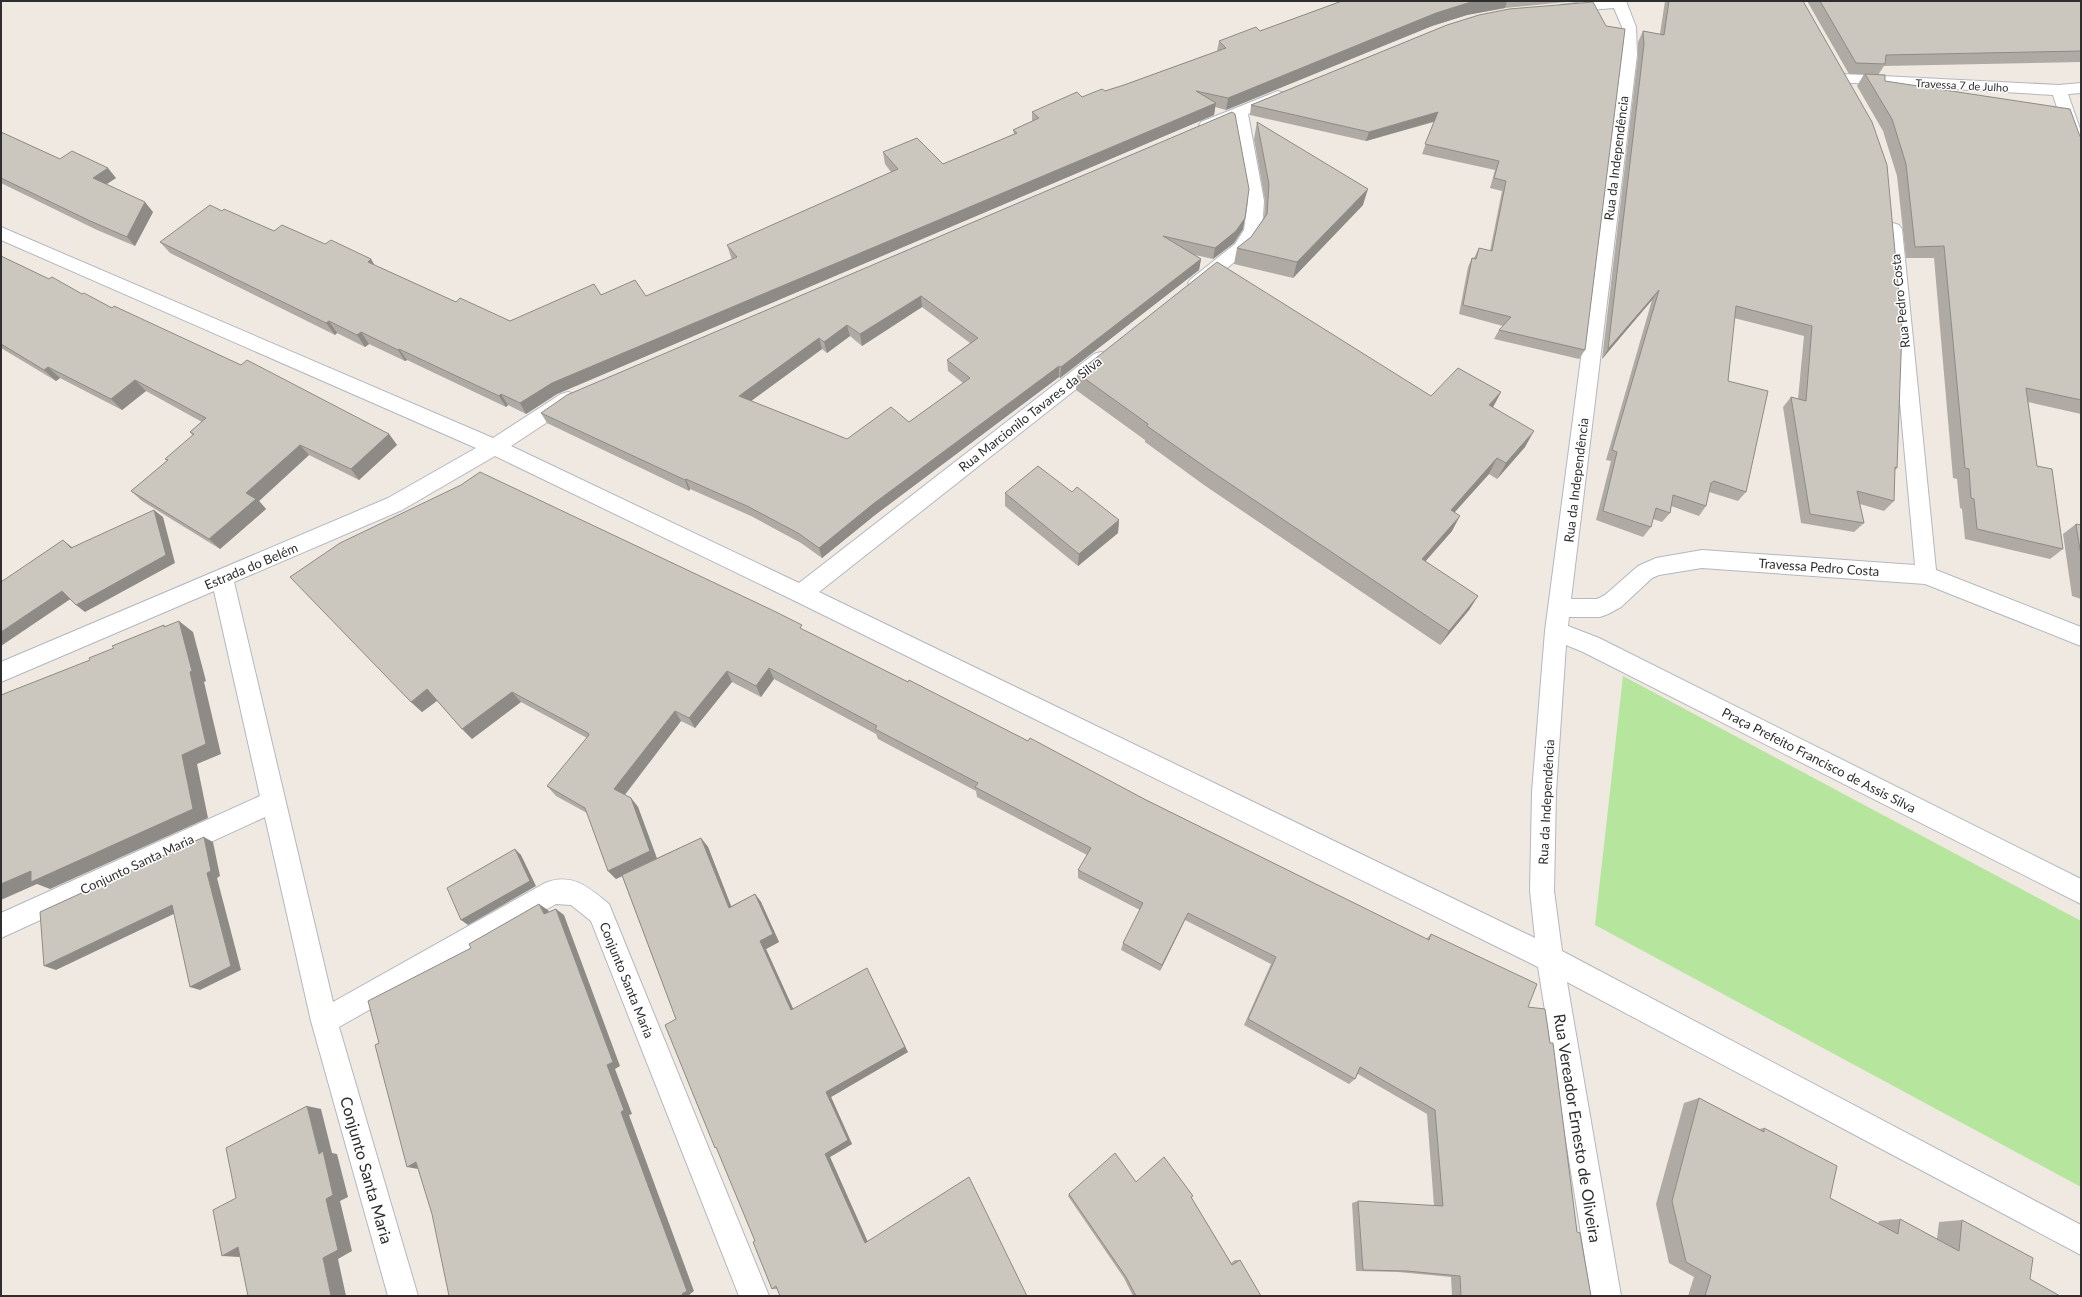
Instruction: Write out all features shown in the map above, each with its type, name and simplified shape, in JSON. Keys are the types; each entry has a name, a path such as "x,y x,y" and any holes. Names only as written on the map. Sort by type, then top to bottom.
{"street":[{"path":"1551,9 1619,2"},
{"name":"Rua da Independência","path":"1550,959 1542,891 1544,792 1556,631 1629,55 1629,27 1619,2"},
{"name":"Travessa 7 de Julho","path":"1855,99 1839,72 2059,90 2081,88"},
{"path":"2059,90 2081,157"},
{"path":"1196,131 1291,91"},
{"path":"1184,292 1241,248 1253,230 1256,201 1240,112"},
{"name":"Rua Pedro Costa","path":"1891,215 1926,575"},
{"path":"1,233 494,447 801,594 1550,959 2081,1240"},
{"name":"Rua Marcionilo Tavares da Silva","path":"801,594 1115,347"},
{"name":"Estrada do Belém","path":"1,672 395,504 494,447 565,400 579,394"},
{"name":"Travessa Pedro Costa","path":"1560,608 1600,608 1613,601 1645,572 1656,568 1702,559 1926,575 2081,637"},
{"name":"Conjunto Santa Maria","path":"222,578 324,1021 403,1296"},
{"name":"Praça Prefeito Francisco de Assis Silva","path":"1556,631 1591,645 2081,892"},
{"name":"Conjunto Santa Maria","path":"1,926 273,802"},
{"name":"Conjunto Santa Maria","path":"324,1021 554,892 576,893 600,912 754,1296"},
{"name":"Rua Vereador Ernesto de Oliveira","path":"1550,959 1606,1296"}],"green space":[{"path":"1623,676 2081,921 2081,1187 1595,925"}],"building":[{"path":"1342,1 1478,1 1436,13 1228,98 1196,91 1216,103 552,383 520,403 501,394 499,396 361,332 357,335 329,321 326,323 160,242 210,205 222,211 224,209 274,231 282,225 325,244 331,240 371,259 368,262 456,302 460,298 510,321 594,284 601,295 635,280 646,296 737,257 727,245 898,169 883,152 917,138 943,164 1017,133 1013,130 1039,118 1032,112 1077,92 1082,97 1102,89 1105,91 1124,85 1226,48 1219,41 1256,27 1260,31"},
{"path":"1669,1 1803,1 1872,122 1887,165 1902,328 1897,468 1895,467 1894,501 1857,491 1864,523 1810,514 1791,397 1806,401 1812,326 1736,306 1728,381 1768,391 1746,492 1714,481 1711,483 1706,506 1673,495 1670,513 1656,508 1651,527 1603,511 1617,452 1612,450 1659,290 1608,349 1644,44 1643,31 1664,35"},
{"path":"1820,1 2081,1 2081,51 1886,55 1885,64 1856,63"},
{"path":"1593,2 1606,26 1625,29 1585,350 1499,330 1511,317 1463,305 1472,258 1476,259 1479,248 1492,251 1506,181 1494,178 1499,161 1425,144 1438,112 1369,132 1251,105 1447,25 1479,15 1509,9"},
{"path":"1865,74 1885,75 1885,81 2070,109 2081,139 2081,400 2026,388 2037,466 2052,469 2063,549 1977,529 1974,499 1971,498 1969,469 1965,468 1944,246 1915,247 1906,164 1892,119"},
{"path":"1232,112 1235,114 1249,189 1245,218 1236,231 1215,248 1163,236 1201,259 1061,367 1059,366 873,504 819,548 798,533 747,506 686,479 685,480 541,413 567,395","holes":["921,296 978,338 947,360 970,378 909,422 891,407 847,439 739,396 819,338 824,342 847,325 860,334"]},
{"path":"1257,122 1368,189 1297,262 1237,248 1251,237 1267,214 1269,184"},
{"path":"1,132 60,159 72,151 108,168 93,178 145,202 127,237 1,178"},
{"path":"1,256 49,279 52,277 82,294 84,293 112,308 114,306 241,365 247,360 389,434 351,469 300,445 246,493 256,499 209,539 131,491 168,460 165,459 194,434 190,432 206,418 135,380 111,399 48,367 44,370 1,344"},
{"path":"1217,262 1431,396 1458,368 1501,392 1489,405 1534,431 1506,463 1497,458 1451,510 1460,516 1422,559 1478,596 1449,631 1208,469 1147,426 1148,424 1077,373"},
{"path":"1038,466 1072,492 1077,487 1119,520 1079,554 1005,493"},
{"path":"480,472 774,611 802,625 800,628 908,682 909,680 1028,741 1030,738 1146,800 1429,940 1431,934 1537,984 1528,1007 1545,1009 1550,1043 1553,1043 1577,1232 1580,1233 1591,1296 1461,1296 1460,1276 1407,1271 1363,1270 1358,1201 1443,1206 1435,1110 1360,1067 1355,1079 1248,1019 1276,957 1188,913 1162,965 1123,943 1143,903 1078,870 1091,848 975,787 978,783 875,729 877,726 769,668 756,686 727,671 689,718 675,711 614,789 631,798 650,851 608,871 585,808 547,786 589,735 588,733 512,692 462,729 427,689 411,702 290,577 340,543 461,485"},
{"path":"154,510 166,555 76,605 62,591 1,632 1,582 63,540 71,548"},
{"path":"2076,524 2081,525 2081,556"},
{"path":"179,621 192,671 190,672 206,744 182,755 193,809 31,882 31,871 1,884 1,695 90,660 89,658 114,648 112,646 164,625 164,627"},
{"path":"204,837 211,871 207,873 231,966 190,987 172,905 44,966 40,912"},
{"path":"701,838 729,908 755,894 773,934 760,941 791,1010 867,968 905,1047 826,1092 848,1140 825,1154 865,1243 969,1177 1027,1296 780,1296 776,1286 772,1289 753,1242 755,1241 665,1025 676,1019 622,875"},
{"path":"515,849 530,881 461,920 447,888"},
{"path":"539,904 544,914 556,909 613,1062 607,1065 624,1110 621,1112 687,1291 682,1294 683,1296 449,1296 432,1214 416,1162 407,1167 375,1045 379,1043 368,1001 471,948 469,944"},
{"path":"1699,1098 1764,1132 1764,1128 1837,1166 1830,1198 1898,1234 1900,1219 1959,1251 1962,1220 2033,1258 2030,1279 2060,1296 1705,1296 1711,1276 1686,1262 1672,1201"},
{"path":"307,1106 319,1154 323,1151 333,1195 326,1199 338,1250 323,1258 331,1296 248,1296 238,1247 222,1256 213,1210 236,1198 226,1148"},
{"path":"1115,1153 1136,1182 1164,1157 1193,1196 1191,1197 1232,1265 1240,1260 1261,1296 1136,1296 1126,1277 1069,1194"}]}
